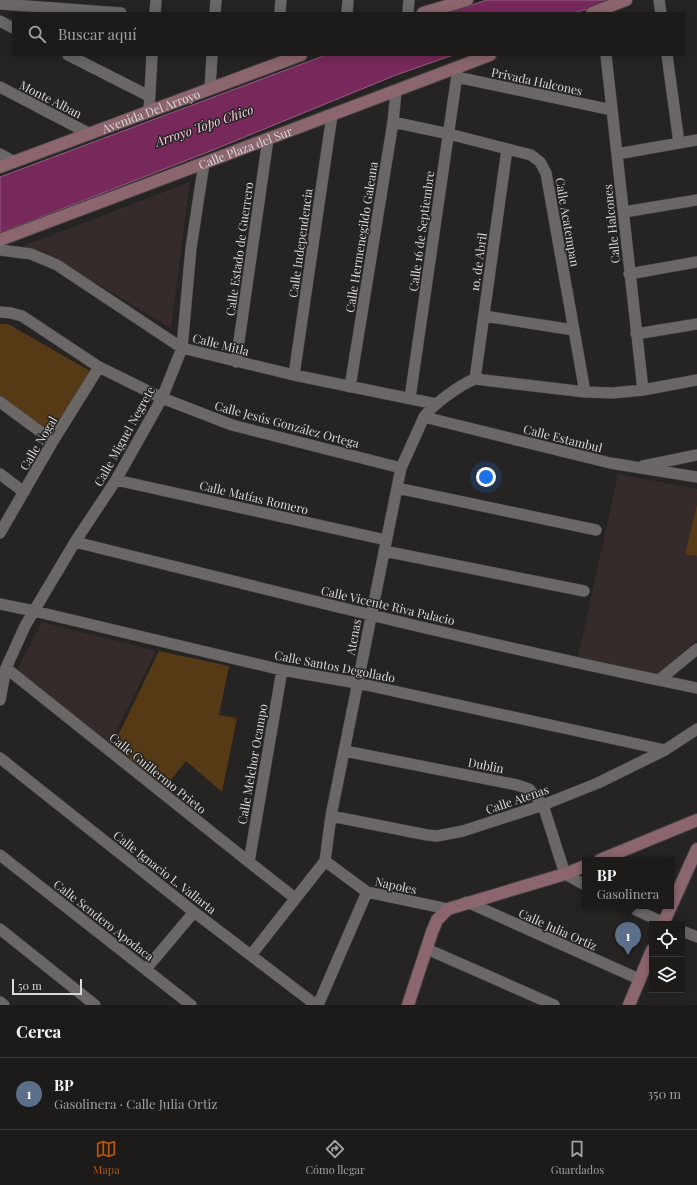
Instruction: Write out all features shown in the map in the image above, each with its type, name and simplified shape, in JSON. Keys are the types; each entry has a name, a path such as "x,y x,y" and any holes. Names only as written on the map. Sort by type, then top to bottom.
{"street":[{"path":"155,12 156,0"},
{"path":"215,12 216,0"},
{"path":"280,12 281,0"},
{"path":"347,12 348,0"},
{"path":"408,12 409,0"},
{"path":"426,12 467,0"},
{"path":"599,12 626,0"},
{"path":"659,0 661,12"},
{"path":"0,4 79,5 116,12"},
{"path":"0,21 12,27"},
{"path":"70,56 149,96"},
{"path":"149,111 152,56"},
{"path":"210,88 212,56"},
{"name":"Avenida Del Arroyo","path":"0,167 210,88 278,59 295,56"},
{"name":"Calle Plaza del Sur","path":"0,240 332,115 396,92 457,73 488,56"},
{"name":"Calle Halcones","path":"606,56 643,390"},
{"path":"667,56 679,143"},
{"name":"Privada Halcones","path":"457,73 612,110"},
{"name":"Calle 16 de Septiembre","path":"410,398 457,73"},
{"name":"Monte Alban","path":"0,87 90,134"},
{"name":"Calle Hermenegildo Galeana","path":"350,387 396,92"},
{"name":"Calle Independencia","path":"294,375 332,115"},
{"name":"Calle Acatempan","path":"392,122 449,134 531,155 537,158 544,167 585,392"},
{"name":"Calle Estado de Guerrero","path":"236,362 268,139"},
{"path":"617,154 697,140"},
{"name":"1o. de Abril","path":"475,379 507,148"},
{"path":"0,154 15,162"},
{"name":"Calle Miguel Negrete","path":"0,700 6,668 19,637 75,542 116,480 162,398 182,348 191,248 204,163"},
{"path":"624,212 697,200"},
{"name":"Calle Mitla","path":"0,250 31,254 57,265 182,348 294,375 436,404"},
{"path":"629,274 697,262"},
{"name":"Calle Jesús González Ortega","path":"0,312 22,316 99,367 162,398 232,425 401,468"},
{"path":"484,316 574,330"},
{"path":"636,334 697,324"},
{"name":"Calle Nogal","path":"0,533 53,441 99,367"},
{"path":"475,379 585,392 625,392 697,380"},
{"name":"Atenas","path":"325,861 331,816 401,468 424,417 436,404 475,379"},
{"path":"0,402 53,441"},
{"name":"Calle Estambul","path":"424,417 610,463 697,477"},
{"path":"636,467 697,455"},
{"path":"0,474 24,492"},
{"name":"Calle Matías Romero","path":"116,480 385,546 584,591"},
{"path":"397,488 596,530"},
{"name":"Calle Vicente Riva Palacio","path":"75,542 371,615 570,661 697,688"},
{"name":"Calle Santos Degollado","path":"0,604 282,670 357,683 665,750"},
{"path":"659,680 697,649"},
{"name":"Calle Guillermo Prieto","path":"6,668 295,898"},
{"name":"Calle Melchor Ocampo","path":"249,862 282,670"},
{"name":"Calle Atenas","path":"331,816 427,835 437,836 463,831 543,805 598,783 665,750 697,729"},
{"name":"Dublin","path":"345,751 517,785 529,789 543,805 565,874"},
{"name":"Calle Ignacio L. Vallarta","path":"0,758 194,912 317,1005"},
{"path":"607,857 697,820"},
{"path":"674,903 697,849"},
{"name":"Calle Sendero Apodaca","path":"0,855 191,1005"},
{"path":"251,955 325,861"},
{"name":"Napoles","path":"325,861 367,892 448,909"},
{"path":"408,1005 437,920 448,909 467,902 565,874 582,867"},
{"path":"565,874 582,883"},
{"path":"317,1005 367,892"},
{"name":"Calle Julia Ortiz","path":"467,902 639,979"},
{"path":"634,909 659,921"},
{"path":"666,921 671,909"},
{"path":"146,969 194,912"},
{"path":"0,929 95,1005"},
{"path":"685,932 697,937"},
{"path":"427,949 554,1005"},
{"path":"629,1005 649,957"},
{"path":"0,1002 4,1005"}],"shaded area":[{"path":"190,182 171,328 43,251 18,248"},
{"path":"0,324 8,324 90,371 51,433 0,396"},
{"path":"618,474 697,489 697,504 685,554 697,556 697,640 657,674 578,657"},
{"path":"697,504 697,556 685,554"},
{"path":"42,622 156,651 110,744 16,672"},
{"path":"159,651 229,666 219,715 237,718 222,792 186,761 164,788 112,748"}],"water":[{"path":"487,0 617,0 577,12 450,12"},
{"name":"Arroyo Topo Chico","path":"323,56 450,56 396,75 208,152 0,233 0,177"}],"place":[{"name":"BP","path":"628,955"}]}
